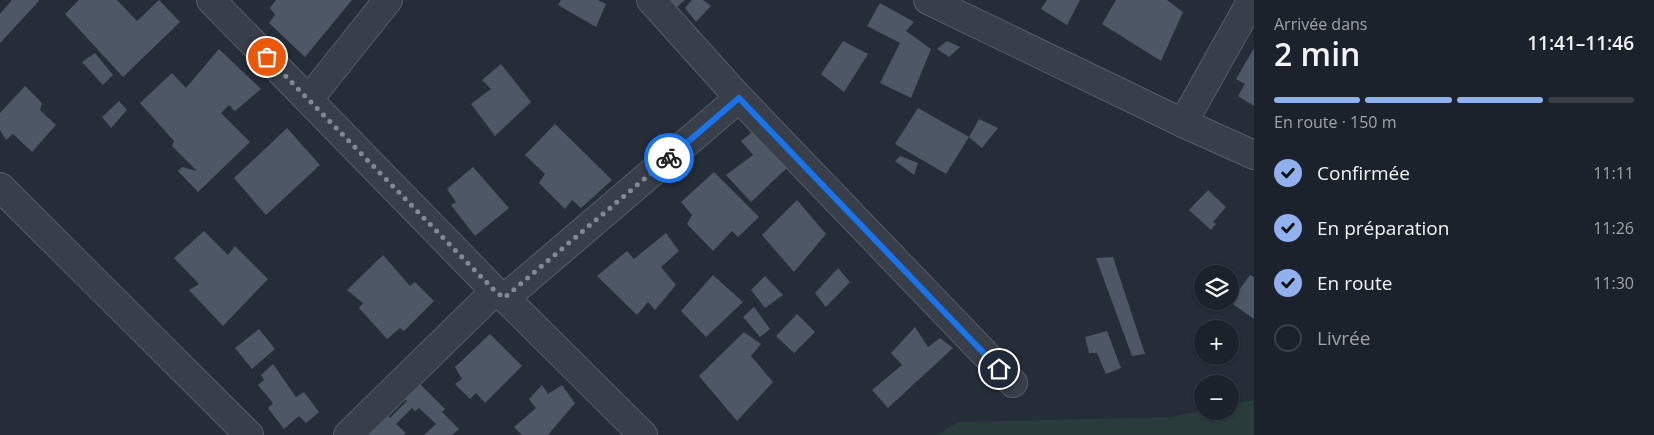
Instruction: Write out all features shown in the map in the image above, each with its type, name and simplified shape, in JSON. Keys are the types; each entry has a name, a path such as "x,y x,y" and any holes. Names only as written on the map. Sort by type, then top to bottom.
{"street":[{"path":"211,0 500,294 642,435"},
{"path":"309,99 388,0"},
{"path":"651,0 739,98 1013,383"},
{"path":"930,0 1183,123 1254,155"},
{"path":"1183,123 1252,0"},
{"path":"348,435 500,294 739,98"},
{"path":"0,187 249,435"}],"shaded area":[{"path":"1254,400 1254,435 937,435 958,422 1171,417 1194,412 1194,420 1239,420 1239,402"}],"building":[{"path":"12,0 39,1 0,43 0,14"},
{"path":"79,0 117,0 137,21 159,0 180,22 123,77 65,14"},
{"path":"276,0 352,0 305,57 269,23 275,15 270,8"},
{"path":"561,0 598,0 606,4 596,27 558,5"},
{"path":"670,0 685,0 677,7"},
{"path":"692,0 703,0 711,6 696,22 685,8"},
{"path":"1047,0 1080,0 1067,25 1041,9"},
{"path":"1116,0 1167,0 1183,12 1161,61 1102,24"},
{"path":"880,3 914,22 906,31 931,49 911,98 880,83 900,43 867,26"},
{"path":"843,41 868,54 844,92 821,74"},
{"path":"947,41 960,47 949,57 937,49"},
{"path":"1254,48 1254,106 1238,96 1245,84 1236,79"},
{"path":"219,49 261,89 235,111 229,105 221,113 250,142 198,192 178,171 182,167 197,171 172,146 174,141 140,103 172,73 186,88"},
{"path":"95,53 113,75 103,85 82,62"},
{"path":"501,64 531,102 495,136 471,104 491,89 482,80"},
{"path":"25,86 42,103 40,110 56,125 32,152 13,134 6,140 0,130 0,113"},
{"path":"119,101 127,110 111,128 102,117"},
{"path":"918,108 969,137 946,174 895,144"},
{"path":"979,119 998,128 982,148 969,137"},
{"path":"555,124 612,180 581,208 572,200 565,209 539,183 545,174 525,155"},
{"path":"287,128 320,165 266,215 234,178"},
{"path":"755,130 790,165 751,202 726,175 753,155 741,141"},
{"path":"900,156 918,163 914,175 895,161"},
{"path":"473,167 509,208 475,236 451,205 456,202 447,189"},
{"path":"714,172 759,217 738,237 732,231 713,251 687,224 692,215 681,202"},
{"path":"1208,190 1226,207 1213,222 1216,224 1211,230 1189,210"},
{"path":"797,200 826,234 794,272 762,235"},
{"path":"204,231 228,255 235,246 268,279 223,326 189,290 199,284 174,258"},
{"path":"666,233 679,251 661,267 676,285 655,310 648,302 637,315 597,276 627,251 634,259"},
{"path":"383,255 410,286 415,282 434,301 404,331 400,328 387,339 359,308 363,303 347,290"},
{"path":"1113,257 1145,354 1132,356 1096,258"},
{"path":"838,268 850,282 826,307 815,293"},
{"path":"713,275 743,302 706,337 681,311"},
{"path":"1250,275 1254,277 1254,319 1239,308 1239,290"},
{"path":"765,276 783,295 765,308 751,290"},
{"path":"754,307 770,329 760,337 743,317"},
{"path":"797,314 815,332 794,353 776,336"},
{"path":"915,327 928,347 940,338 953,348 888,408 872,390 902,365 891,353"},
{"path":"259,329 275,349 252,369 235,348"},
{"path":"1107,331 1121,368 1106,374 1097,353 1089,353 1085,337"},
{"path":"744,332 761,344 751,356 773,382 737,421 699,376"},
{"path":"490,334 522,366 485,403 476,393 470,399 455,384 462,379 455,367"},
{"path":"273,364 296,397 304,392 319,412 306,423 299,416 284,429 268,408 273,403 258,385 264,380 261,375"},
{"path":"418,382 445,409 442,412 459,429 452,435 424,435 436,424 419,408 415,411 412,408 396,424 406,433 403,435 360,435 385,412 390,418 407,401 400,394"},
{"path":"542,385 548,394 562,385 575,403 548,435 522,435 514,427 536,408 529,399"}],"way so far":[{"path":"267,57 495,291 504,298 669,158"}],"route":[{"path":"669,158 739,98 999,369"}]}
